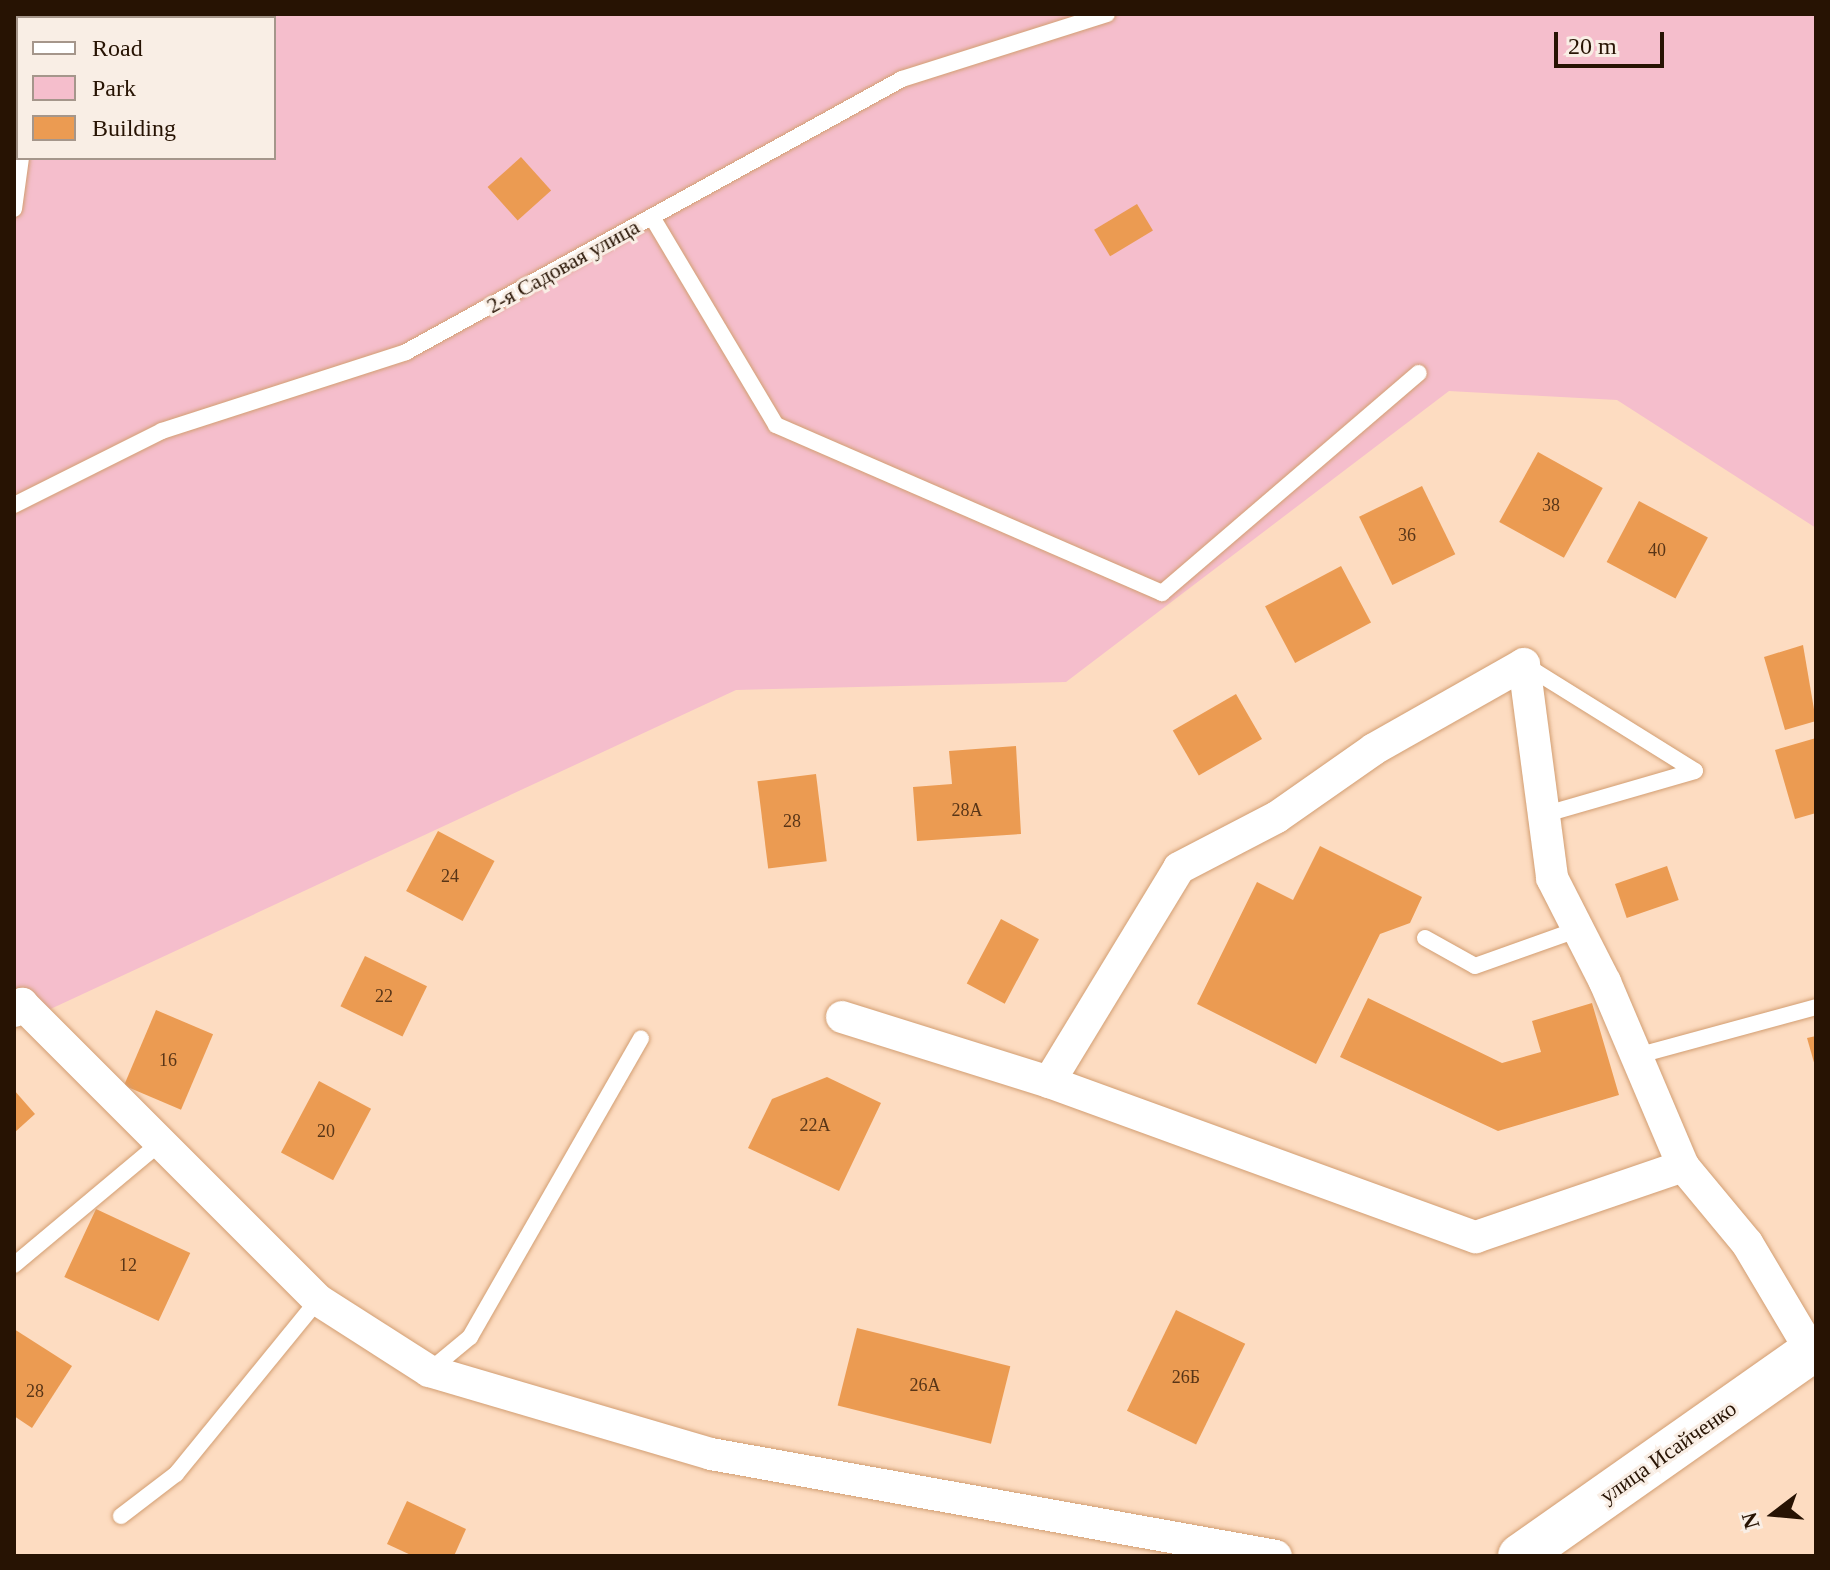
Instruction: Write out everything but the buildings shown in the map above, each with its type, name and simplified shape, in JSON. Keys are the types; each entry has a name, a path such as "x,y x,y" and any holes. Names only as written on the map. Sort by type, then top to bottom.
{"main road":[{"name":"улица Исайченко","path":"1520,1556 1814,1351"}],"street":[{"path":"1049,1082 1179,868 1277,817 1374,749 1524,664 1552,878 1579,929 1683,1166 1747,1243 1814,1351"},
{"path":"14,1011 22,1004 318,1300 429,1371 711,1454 1276,1556"},
{"path":"842,1017 1049,1082 1476,1237 1683,1166"}],"lane":[{"name":"2-я Садовая улица","path":"14,505 162,431 406,352 902,79 1107,14"},
{"path":"14,209 21,160"},
{"path":"652,217 776,425 1162,593 1419,373"},
{"path":"1524,664 1695,771 1543,815"},
{"path":"1425,938 1475,966 1579,929"},
{"path":"1636,1056 1816,1007"},
{"path":"429,1371 470,1337 641,1039"},
{"path":"14,1265 160,1143"},
{"path":"121,1516 176,1474 318,1300"}],"green space":[{"path":"14,14 1816,14 1816,528 1617,400 1449,391 1066,682 736,690 14,1026"}]}
